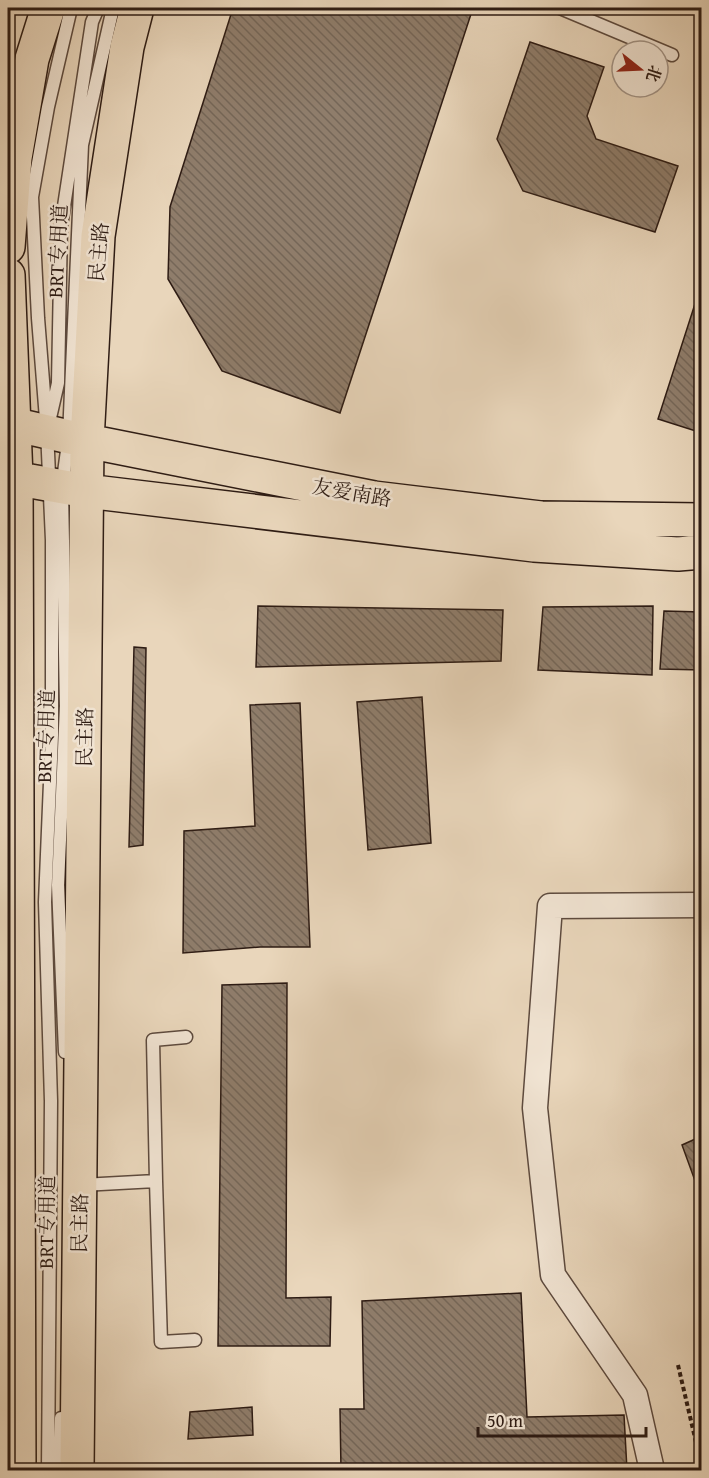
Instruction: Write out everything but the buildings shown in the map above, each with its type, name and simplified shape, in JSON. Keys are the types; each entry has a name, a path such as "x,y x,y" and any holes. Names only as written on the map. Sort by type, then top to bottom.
{"main road":[{"path":"8,247 17,147 32,59 48,8"},
{"name":"民主路","path":"77,1470 79,1185 66,488 68,436 127,47 137,8"},
{"path":"8,275 12,478 13,1037 19,1470"},
{"name":"友爱南路","path":"10,423 374,498 541,518 702,520"},
{"name":"友爱南路","path":"12,478 66,488 534,545 678,554 702,552"}],"street":[{"path":"652,1470 635,1395 553,1275 535,1108 550,906 702,905"}],"lane":[{"name":"BRT专用道","path":"68,436 38,318 32,196 48,107 71,8"},
{"name":"BRT专用道","path":"68,436 58,383 61,226 92,21 98,8"},
{"name":"BRT专用道","path":"68,436 82,145 113,8"},
{"path":"560,8 672,55"},
{"name":"BRT专用道","path":"65,1061 58,885 66,706 66,488"},
{"name":"BRT专用道","path":"48,1470 51,1101 45,902 52,735 52,540 66,488"},
{"path":"186,1037 153,1040 156,1181 161,1342 195,1340"},
{"path":"79,1185 156,1181"},
{"path":"59,1470 62,1406"}],"path":[{"path":"678,1365 702,1468"}]}
